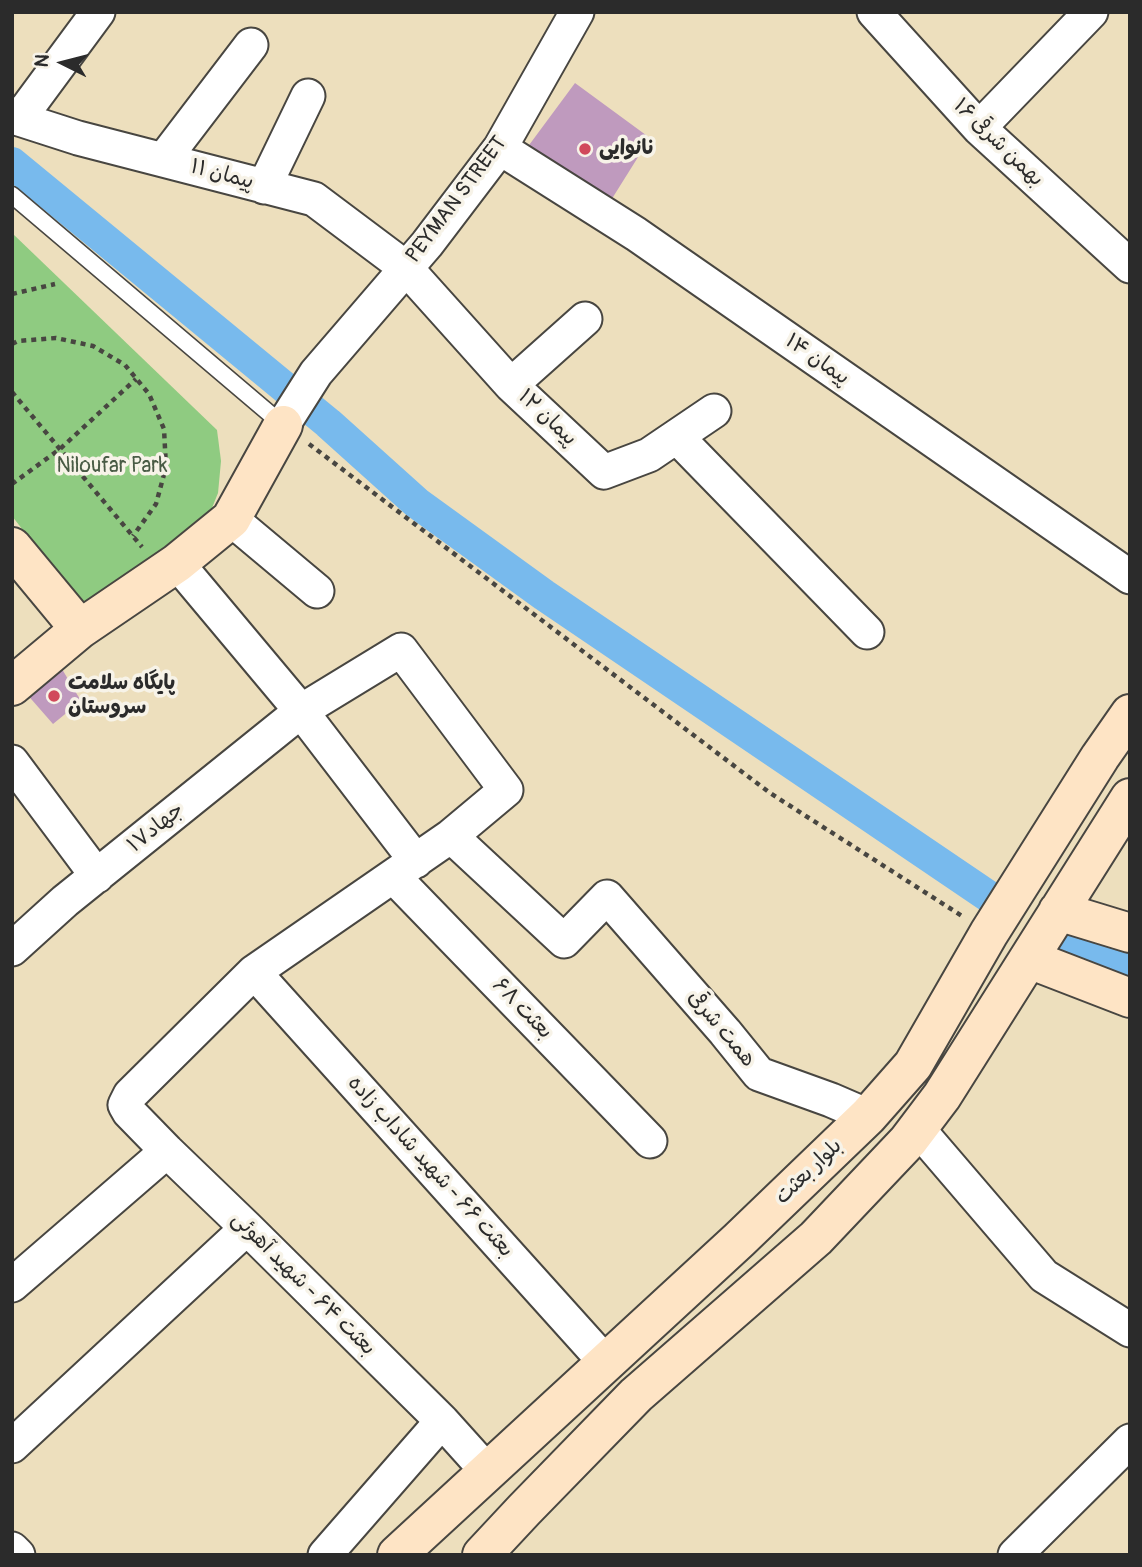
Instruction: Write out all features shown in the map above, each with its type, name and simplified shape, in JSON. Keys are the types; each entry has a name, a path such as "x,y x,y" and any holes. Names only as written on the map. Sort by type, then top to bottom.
{"street":[{"path":"15,117 98,12"},
{"name":"PEYMAN STREET","path":"287,418 316,373 406,268 500,148 577,12"},
{"name":"بهمن شرقی ۱۶","path":"874,12 979,128 1130,266"},
{"path":"979,128 1091,12"},
{"path":"164,159 251,45"},
{"path":"264,187 308,96"},
{"name":"پیمان ۱۱","path":"15,117 78,138 314,199 406,268"},
{"name":"پیمان ۱۴","path":"500,148 636,234 1130,577"},
{"name":"پیمان ۱۲","path":"406,268 511,385 604,472 649,455 714,411"},
{"path":"511,385 585,320"},
{"path":"12,686 80,629 170,567 231,519 287,418"},
{"path":"677,437 867,632"},
{"path":"231,519 317,591"},
{"path":"12,547 80,629"},
{"name":"بعثت ۶۸","path":"170,567 301,711 405,869 650,1141"},
{"name":"جهاد۱۷","path":"12,948 65,901 301,711 401,650 506,790 451,836"},
{"name":"بلوار بعثت","path":"397,1555 739,1240 868,1116 913,1065 989,933 1130,714"},
{"path":"12,762 97,876"},
{"path":"482,1555 636,1395 816,1238 908,1142 942,1096 1130,798"},
{"path":"254,972 451,836"},
{"name":"همت شرقی","path":"451,836 564,941 607,897 759,1074 868,1116"},
{"path":"1058,911 1130,933"},
{"path":"1029,959 1130,998"},
{"name":"بعثت ۶۴ - شهید آهوئی","path":"254,972 130,1095 125,1105 167,1151 442,1422 487,1471"},
{"name":"بعثت ۶۶ - شهید شاداب زاده","path":"254,972 606,1363"},
{"path":"918,1129 1044,1276 1130,1330"},
{"path":"12,1285 167,1151"},
{"path":"12,1446 247,1228"},
{"path":"325,1555 442,1422"},
{"path":"1015,1555 1130,1441"},
{"path":"12,1549 18,1555"}],"lane":[{"path":"12,195 287,418"}],"path":[{"path":"12,294 55,284"},
{"path":"12,344 18,341 56,338 93,346 125,365 149,394 164,429 166,467 156,503 133,536"},
{"path":"12,484 60,449 136,379"},
{"path":"12,392 133,536 170,567"},
{"path":"287,418 770,793 989,933"}],"green space":[{"name":"Niloufar Park","path":"12,233 217,430 221,461 218,493 206,523 84,609 12,516"}],"building":[{"name":"نانوایی","path":"575,83 650,138 603,213 518,160"},
{"name":"پایگاه سلامت سروستان","path":"59,664 81,701 53,724 25,692"}],"waterway":[{"path":"12,163 328,423 417,503 544,595 988,896"},
{"path":"1045,932 1097,955 1130,962"}],"place":[{"name":"نانوایی","path":"585,149"},
{"name":"پایگاه سلامت سروستان","path":"54,696"}]}
